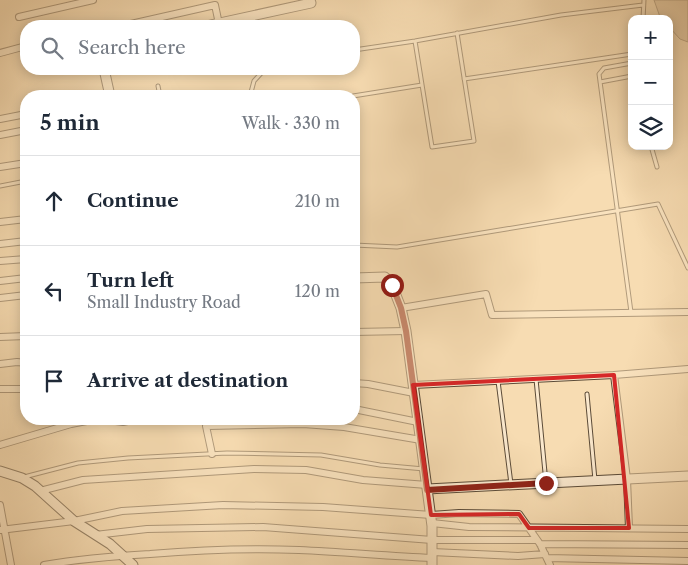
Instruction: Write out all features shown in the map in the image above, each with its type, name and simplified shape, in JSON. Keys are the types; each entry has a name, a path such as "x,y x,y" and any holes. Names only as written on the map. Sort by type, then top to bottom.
{"street":[{"path":"19,17 93,0"},
{"path":"237,20 311,4 310,0"},
{"path":"150,20 215,6 218,20"},
{"path":"0,53 20,48"},
{"path":"105,75 109,90"},
{"path":"0,119 20,115"},
{"path":"0,135 20,131"},
{"path":"0,167 20,164"},
{"path":"0,222 20,220"},
{"path":"0,244 20,242"},
{"path":"0,261 20,259"},
{"path":"360,278 386,277 392,285 401,308 406,331 431,519 432,558"},
{"path":"0,281 20,279"},
{"path":"401,308 486,294 492,315 688,312"},
{"path":"0,298 20,296"},
{"path":"360,332 406,331"},
{"path":"0,337 20,336"},
{"path":"0,364 20,362"},
{"path":"360,383 413,389 498,381 688,369"},
{"path":"614,375 627,479 629,528"},
{"path":"0,389 20,389"},
{"path":"360,410 418,422"},
{"path":"0,445 68,425"},
{"path":"212,454 206,426 254,425"},
{"path":"317,425 344,427 421,440"},
{"path":"40,491 83,480 254,469 306,470 363,480 427,487 511,485 688,476"},
{"path":"0,471 22,478 74,521 110,544 133,565"},
{"path":"0,505 2,530 11,565"},
{"path":"2,530 74,521 122,511 223,505 323,507 431,519 469,527 688,529"},
{"path":"431,519 459,513 519,514 547,559"},
{"path":"95,535 147,528 263,527 432,540 688,545"},
{"path":"44,565 184,551 257,550 298,550 432,558 518,556 547,559 688,561"}],"lane":[{"path":"643,15 644,0"},
{"path":"360,49 561,15 643,5"},
{"path":"415,41 432,147 474,141 457,33"},
{"path":"464,79 628,55"},
{"path":"628,64 604,68 599,74 631,313"},
{"path":"252,90 254,81 260,75"},
{"path":"600,82 628,77"},
{"path":"360,95 422,85"},
{"path":"158,86 159,90"},
{"path":"651,150 657,166"},
{"path":"0,186 20,182"},
{"path":"360,245 396,247 658,204 688,268"},
{"path":"536,379 546,483"},
{"path":"498,381 511,485"},
{"path":"587,394 595,481"},
{"path":"22,478 78,462 227,453 320,454 380,465 424,469"}],"highlighted area":[{"path":"614,375 629,528 529,528 519,514 431,515 413,385"}],"shaded area":[{"path":"654,0 688,0 688,42 680,39 673,31 673,15 659,15"}],"route":[{"path":"392,285 398,298 406,331 427,490 546,483"}]}
